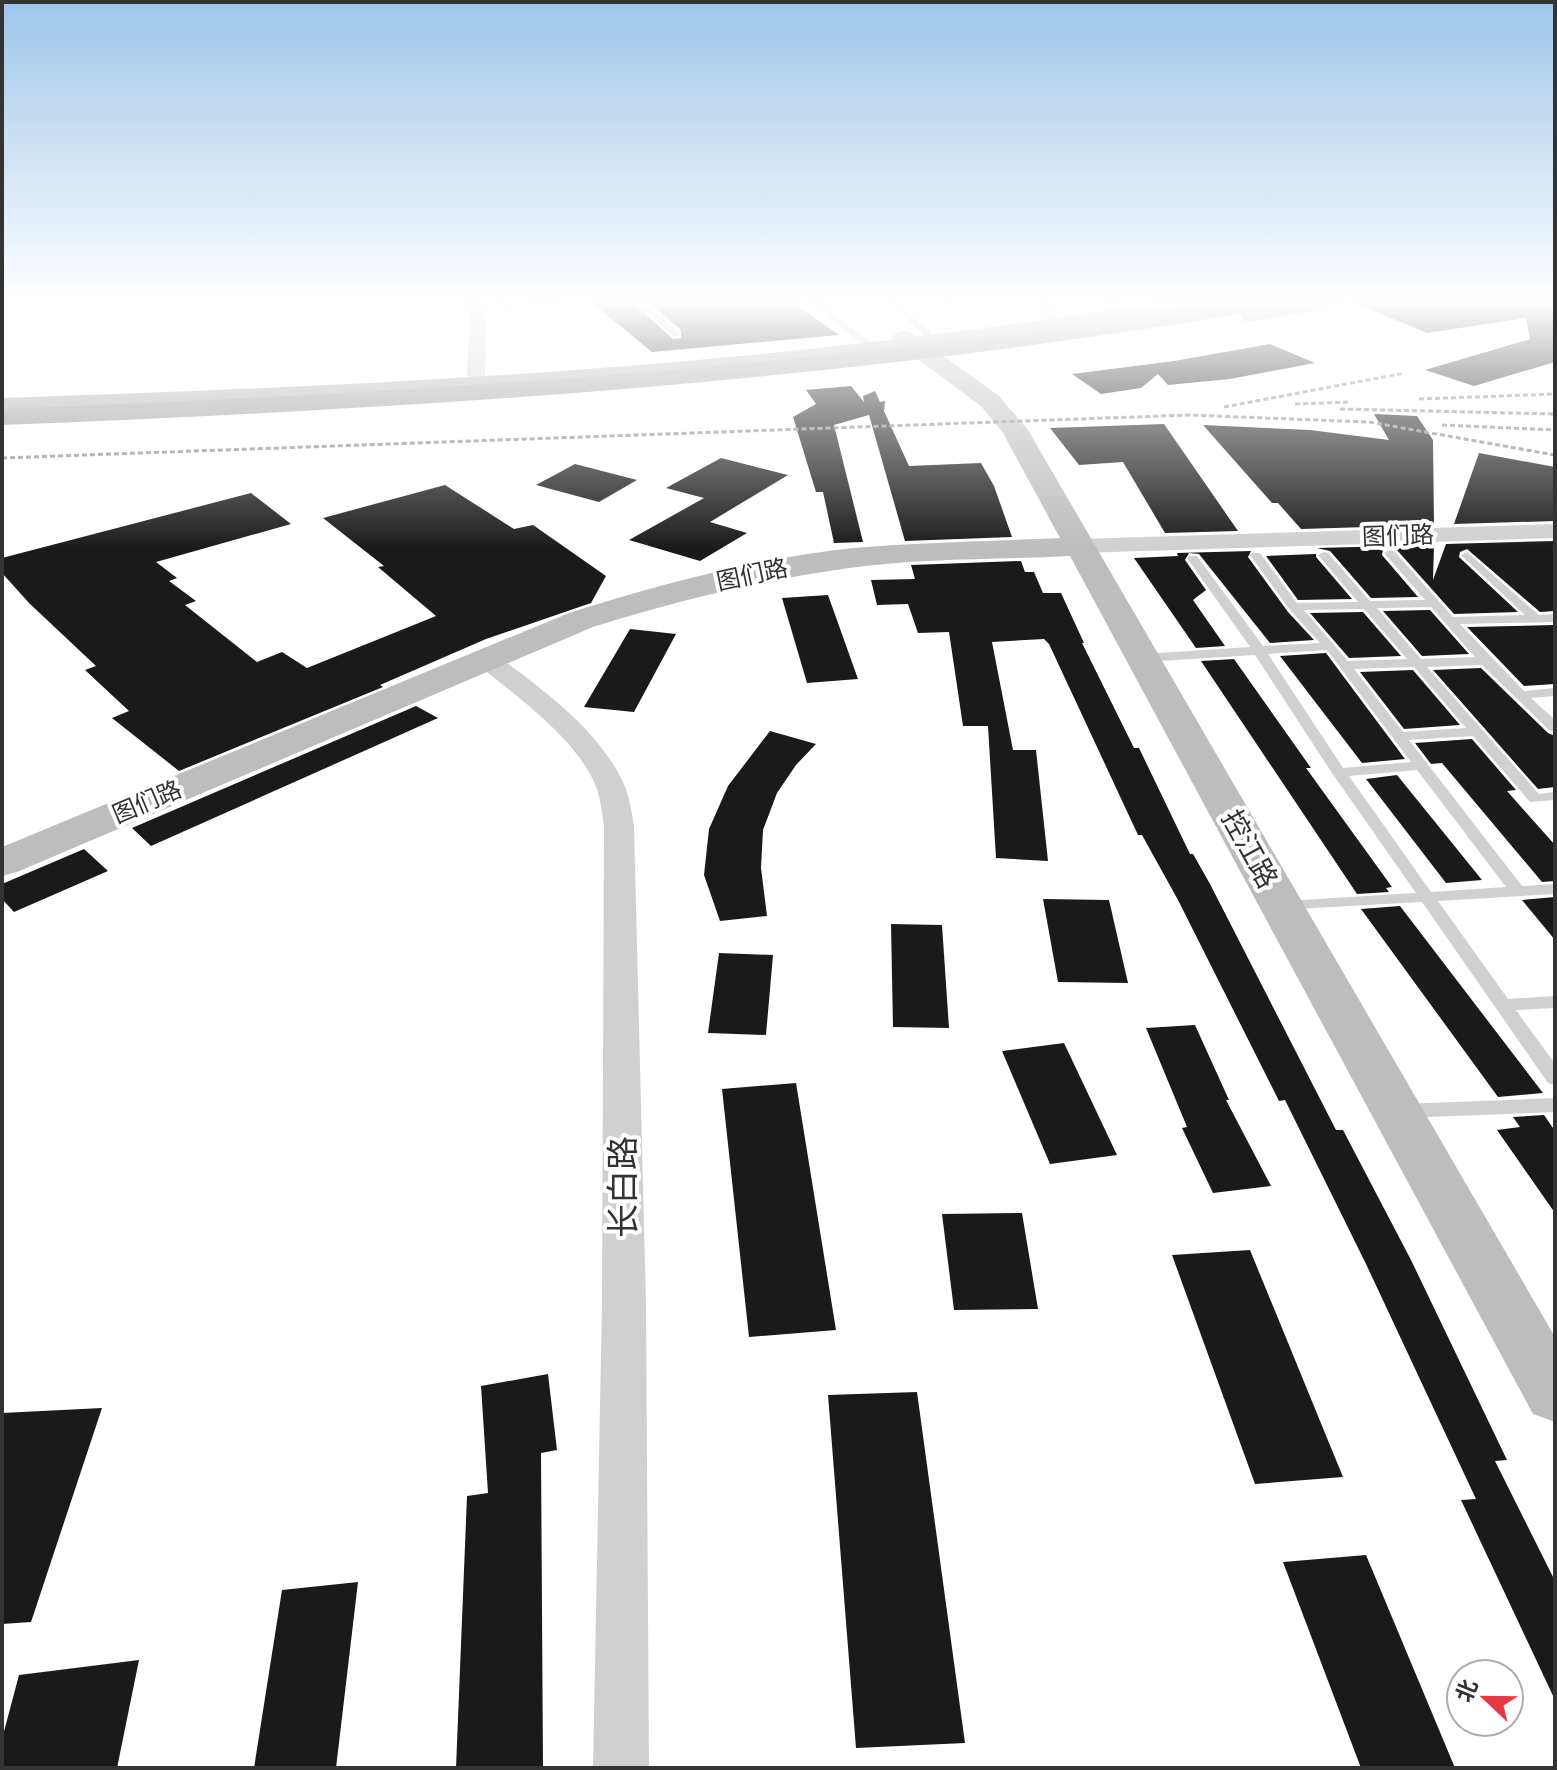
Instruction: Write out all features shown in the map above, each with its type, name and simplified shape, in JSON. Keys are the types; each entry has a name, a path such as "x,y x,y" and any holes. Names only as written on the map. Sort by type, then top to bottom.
{"highway":[{"path":"2,402 416,384"},
{"path":"2,417 319,404 636,384"}],"main road":[{"path":"2,402 337,384"},
{"path":"2,402 321,395 467,384"},
{"path":"2,417 556,384"},
{"path":"2,417 393,405 654,384"},
{"name":"控江路","path":"969,384 990,401 1015,430 1550,1377"},
{"path":"339,399 393,405"},
{"name":"图们路","path":"2,863 581,620 648,599 799,565 909,553 1080,546"}],"street":[{"name":"图们路","path":"1080,546 1555,531"},
{"name":"长白路","path":"486,659 518,684 584,746 610,786 619,826 624,1289 621,1768"}],"lane":[{"path":"1390,553 1485,661 1555,728"},
{"path":"1256,555 1294,607 1345,665 1517,891"},
{"path":"1324,555 1535,799 1555,796"},
{"path":"1467,555 1535,618"},
{"path":"1193,558 1258,649 1339,773 1555,1078"},
{"path":"1294,607 1434,603"},
{"path":"1450,621 1555,618"},
{"path":"1143,658 1330,646"},
{"path":"1345,665 1485,661"},
{"path":"1521,695 1555,692"},
{"path":"1399,737 1477,731"},
{"path":"1339,773 1420,765"},
{"path":"1282,906 1555,889"},
{"path":"1504,1005 1555,1002"},
{"path":"1398,1111 1555,1105"}],"building":[{"path":"1086,384 1146,384 1141,388 1101,394"},
{"path":"851,386 864,402 863,396 875,391 880,402 885,401 884,411 909,466 981,463 994,486 1012,537 905,541 869,415 834,425 863,542 834,543 823,492 816,492 793,417 816,404 806,390"},
{"path":"1374,414 1417,416 1433,440 1434,525 1301,529 1278,503 1272,503 1203,425 1310,430 1389,440"},
{"path":"1164,424 1238,531 1165,533 1123,462 1079,465 1050,428"},
{"path":"1479,453 1555,467 1555,521 1454,524"},
{"path":"721,458 788,475 710,522 747,533 700,561 629,540 704,498 666,488"},
{"path":"575,464 637,480 599,502 536,485"},
{"path":"445,485 514,529 533,525 606,576 591,603 486,639 380,685 383,687 179,771 112,718 129,711 85,670 96,666 2,573 2,558 251,493 291,524 156,562 177,578 169,581 196,601 185,605 257,662 282,652 307,668 436,616 378,567 384,566 323,518"},
{"path":"1555,541 1555,611 1540,612 1467,549 1460,552 1459,557 1518,612 1454,614 1391,547 1383,550 1382,555 1418,597 1371,598 1330,551 1317,548 1434,545 1433,580 1446,544"},
{"path":"1251,551 1248,557 1288,612 1314,640 1270,643 1199,554 1189,553 1185,560 1206,590 1193,600 1225,646 1196,648 1134,558 1178,556 1177,553"},
{"path":"1316,554 1352,599 1298,600 1266,556"},
{"path":"1021,561 1025,572 1034,572 1043,593 1061,593 1134,748 1139,748 1190,854 1193,854 1210,884 1336,1130 1343,1130 1411,1260 1507,1460 1495,1461 1555,1581 1555,1700 1461,1500 1476,1499 1366,1264 1285,1100 1279,1101 1178,900 1142,835 1138,835 1049,644 1044,639 992,642 1013,750 1036,750 1048,861 996,858 988,726 963,726 949,632 918,633 908,604 877,605 871,580 915,579 911,565"},
{"path":"828,595 858,679 807,683 782,598"},
{"path":"1430,610 1469,654 1422,656 1383,611"},
{"path":"1363,612 1401,656 1349,658 1310,613"},
{"path":"1555,625 1555,684 1524,686 1467,627"},
{"path":"630,629 676,634 634,712 584,707"},
{"path":"1326,653 1405,759 1362,763 1280,656"},
{"path":"1234,659 1311,768 1306,768 1392,887 1386,888 1389,892 1357,894 1201,661"},
{"path":"1481,668 1548,733 1555,736 1555,787 1538,789 1433,670"},
{"path":"1413,670 1460,725 1404,729 1360,672"},
{"path":"416,706 438,718 151,846 132,828"},
{"path":"770,731 816,744 796,765 777,793 763,830 761,868 767,916 720,921 704,875 709,829 728,786"},
{"path":"1472,739 1516,790 1507,791 1555,845 1555,881 1542,882 1442,763 1431,764 1415,743"},
{"path":"1397,775 1482,880 1446,883 1366,779"},
{"path":"84,849 108,871 14,912 2,899 2,884"},
{"path":"1555,897 1555,940 1522,900"},
{"path":"1043,899 1109,900 1128,983 1058,982"},
{"path":"1400,906 1543,1093 1498,1097 1361,909"},
{"path":"891,924 942,925 949,1028 893,1027"},
{"path":"719,953 773,955 766,1035 708,1033"},
{"path":"1195,1025 1229,1100 1226,1100 1271,1186 1213,1193 1182,1128 1187,1127 1146,1028"},
{"path":"1064,1043 1117,1155 1050,1164 1002,1051"},
{"path":"796,1083 836,1330 749,1337 722,1089"},
{"path":"1544,1115 1555,1131 1555,1213 1497,1130 1520,1127 1513,1117"},
{"path":"1022,1213 1038,1309 954,1310 942,1214"},
{"path":"1250,1250 1343,1477 1255,1484 1172,1255"},
{"path":"548,1374 557,1450 541,1453 543,1768 456,1768 467,1496 488,1493 481,1386"},
{"path":"917,1392 965,1743 856,1748 828,1395"},
{"path":"102,1408 31,1622 2,1624 2,1413"},
{"path":"1366,1555 1455,1768 1361,1768 1283,1562"},
{"path":"358,1582 336,1768 254,1768 282,1590"},
{"path":"139,1660 117,1768 2,1768 2,1739 19,1675"}],"railway":[{"path":"1224,407 1349,384"},
{"path":"1419,399 1555,394"},
{"path":"1295,404 1351,402"},
{"path":"1340,409 1555,414"},
{"path":"2,458 1189,415 1369,422 1555,455"},
{"path":"1442,425 1555,430"}]}
